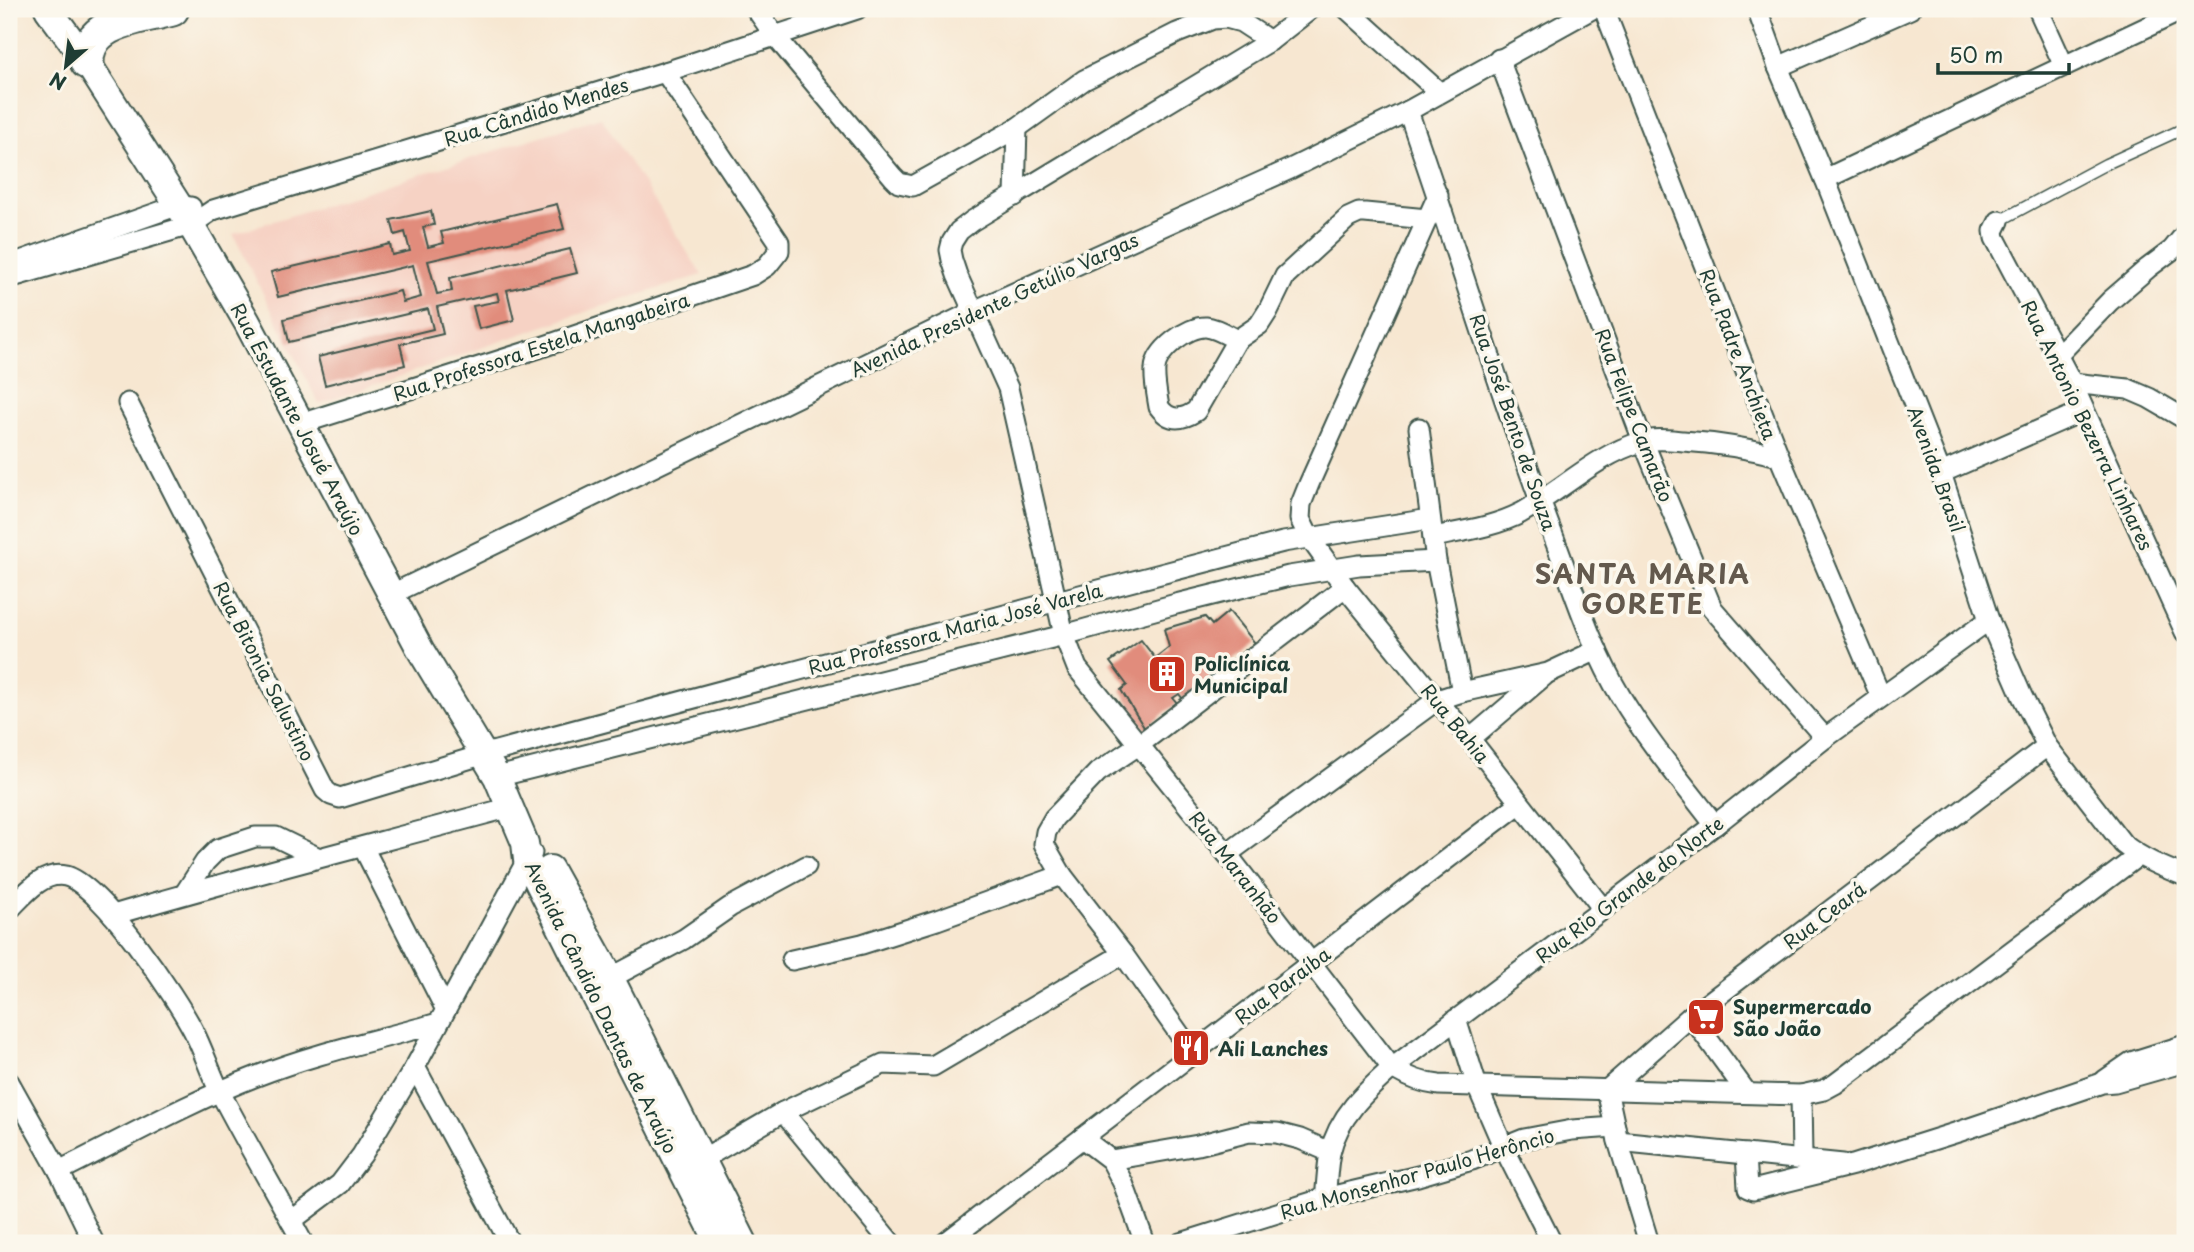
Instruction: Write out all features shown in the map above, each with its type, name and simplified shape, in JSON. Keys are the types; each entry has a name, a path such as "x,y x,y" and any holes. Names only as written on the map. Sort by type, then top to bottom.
{"highway":[{"path":"87,62 87,51 91,43 104,30 122,22 172,9"}],"main road":[{"name":"Rua Estudante Josué Araújo","path":"48,9 194,213 247,322 421,651 491,766 530,850"},
{"name":"Avenida Cândido Dantas de Araújo","path":"530,850 601,983 710,1201 744,1243"},
{"name":"Avenida Cândido Dantas de Araújo","path":"645,1072 701,1160 719,1243"}],"street":[{"path":"756,9 775,36 892,177 899,183 913,186 1017,128 1084,80 1177,33 1213,19 1226,18 1241,22 1270,41"},
{"name":"Rua Cândido Mendes","path":"9,265 66,253 666,72 857,9"},
{"path":"1016,197 1270,41 1311,9"},
{"path":"1347,9 1439,92"},
{"name":"Avenida Presidente Getúlio Vargas","path":"392,594 974,311 1290,169 1408,111 1592,9"},
{"name":"Rua Padre Anchieta","path":"1604,9 1779,456 1881,696"},
{"name":"Avenida Brasil","path":"1757,9 1941,473 1989,620 2022,696 2047,746 2123,844 2138,856 2185,876"},
{"path":"1778,67 1910,9"},
{"path":"2038,9 2064,66"},
{"path":"1825,178 2185,9"},
{"name":"Rua Felipe Camarão","path":"1499,59 1643,441 1712,608 1825,738"},
{"name":"Rua Professora Estela Mangabeira","path":"300,424 526,352 753,275 767,266 779,251 779,242 666,72"},
{"name":"Rua José Bento de Souza","path":"1408,111 1540,502 1597,650 1621,696 1715,825"},
{"path":"1016,197 1017,128"},
{"path":"1309,537 1300,519 1301,504 1438,195"},
{"name":"Rua Maranhão","path":"1016,197 972,221 959,232 950,250 957,275 1008,388 1065,635 1077,668 1140,744 1392,1068"},
{"path":"1237,340 1203,327 1191,331 1166,347 1158,356 1155,369 1158,407 1161,411 1176,420 1196,411 1237,340 1259,325 1285,275 1348,218 1365,213 1427,219"},
{"name":"Rua Antonio Bezerra Linhares","path":"1999,221 1994,231 1995,237 2072,383 2185,632"},
{"path":"2058,355 2110,301 2148,268 2179,253 2185,234"},
{"name":"Rua Cândido Mendes","path":"9,278 66,253"},
{"path":"2072,383 2128,389 2185,419"},
{"name":"Rua Bitonia Salustino","path":"128,403 325,790 340,798 491,766"},
{"path":"1941,473 2083,411"},
{"path":"1419,428 1436,561 1462,692"},
{"path":"1643,441 1710,442 1779,456"},
{"name":"Rua Professora Maria José Varela","path":"491,766 1057,601 1309,537 1496,524 1540,502 1596,464 1643,441"},
{"name":"Rua Bahia","path":"1309,537 1345,587 1470,738 1603,909"},
{"name":"Rua Professora Maria José Varela","path":"491,766 1065,635 1289,576 1332,569 1436,561"},
{"path":"1192,1052 1123,954 1062,875 1044,844 1046,832 1054,818 1098,772 1140,744 1345,587"},
{"name":"Rua Rio Grande do Norte","path":"1325,1198 1330,1152 1343,1120 1359,1098 1392,1068 1715,825 1825,738 1989,620"},
{"path":"1227,855 1437,700 1548,673 1597,650"},
{"path":"1470,738 1548,673"},
{"name":"Rua Ceará","path":"1607,1090 1691,1016 2047,746"},
{"name":"Rua Paraíba","path":"945,1243 1519,804"},
{"path":"113,915 317,857 511,807"},
{"path":"185,893 205,862 218,849 255,837 276,837 317,857"},
{"path":"363,847 442,1016"},
{"path":"291,1221 340,1184 362,1155 415,1067 530,850"},
{"path":"1392,1068 1406,1077 1424,1083 1477,1086 1801,1095 1824,1090 2138,856"},
{"path":"601,983 684,939 730,907 806,866"},
{"path":"9,909 35,883 52,875 67,876 83,885 113,915 152,965 193,1030 220,1092 303,1243"},
{"path":"792,960 862,944 1062,875"},
{"path":"701,1160 783,1112 883,1064 933,1066 1123,954"},
{"path":"59,1171 258,1075 442,1016"},
{"path":"1691,1016 1747,1093"},
{"path":"1456,1019 1477,1086 1503,1146 1552,1243"},
{"path":"1745,1154 1750,1190 1853,1165 2102,1083 2115,1082 2184,1054"},
{"path":"415,1067 510,1243"},
{"path":"9,1082 59,1171 94,1243"},
{"path":"1607,1090 1616,1134 1649,1243"},
{"path":"1801,1095 1802,1158"},
{"path":"783,1112 891,1243"},
{"name":"Rua Monsenhor Paulo Herôncio","path":"1181,1243 1325,1198 1472,1160 1524,1139 1572,1130 1745,1154 1853,1165"},
{"path":"1111,1160 1198,1145 1249,1132 1277,1133 1300,1139 1330,1152"},
{"path":"1082,1138 1111,1160 1145,1243"}],"lane":[{"path":"1999,221 2106,164 2185,128"}],"shaded area":[{"path":"601,117 702,275 594,309 319,404 233,234"}],"building":[{"path":"557,204 564,229 428,261 437,294 452,291 450,278 570,249 577,273 507,290 514,320 479,329 473,306 499,301 497,293 437,307 443,334 400,344 405,365 325,385 318,357 433,329 428,309 289,342 284,319 400,291 403,302 421,297 413,265 278,297 271,272 390,244 392,255 410,251 405,232 395,235 391,220 431,211 434,225 423,227 428,247 444,243 441,232"},
{"name":"Policlínica Municipal","path":"1229,611 1255,643 1183,699 1179,694 1173,698 1177,703 1145,729 1121,690 1127,685 1110,662 1141,640 1155,658 1169,647 1164,629 1205,617 1212,625"}],"place":[{"name":"Policlínica Municipal","path":"1167,674"},
{"name":"Supermercado São João","path":"1706,1017"},
{"name":"Ali Lanches","path":"1191,1048"}],"district":[{"name":"SANTA MARIA GORETE","path":"1643,588"}]}
